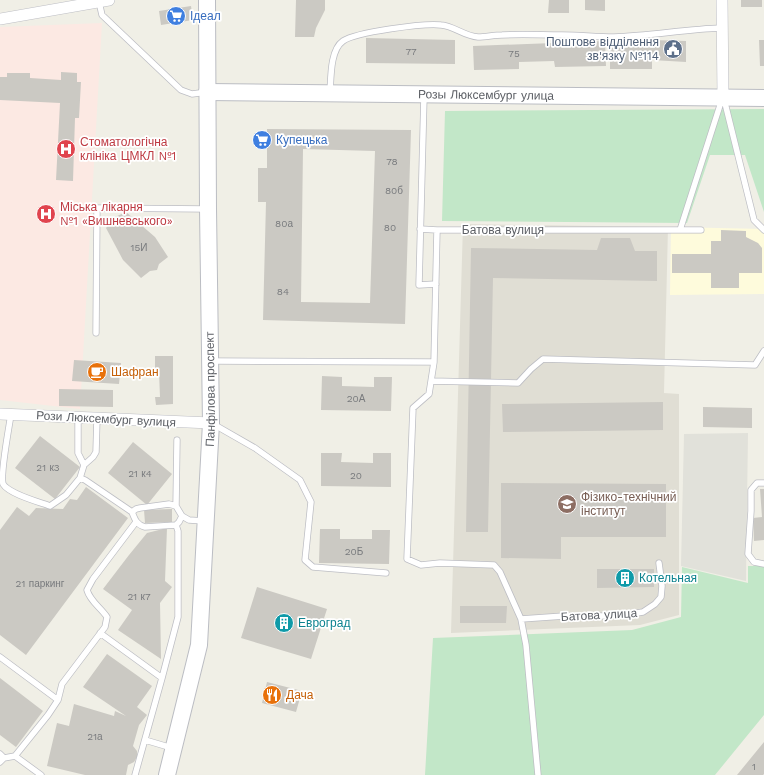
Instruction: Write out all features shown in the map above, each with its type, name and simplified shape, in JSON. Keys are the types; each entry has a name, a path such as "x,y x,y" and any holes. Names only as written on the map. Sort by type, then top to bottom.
{"main road":[{"name":"Панфілова проспект","path":"167,775 199,645 206,521 211,423 207,0"},
{"name":"Розы Люксембург улица","path":"207,92 764,98"}],"street":[{"path":"722,0 723,97"},
{"path":"0,19 104,1"},
{"name":"Рози Люксембург вулиця","path":"6,414 211,423"}],"lane":[{"path":"104,1 102,15 181,90 192,94 207,92"},
{"path":"330,93 333,59 337,48 342,42 352,37 411,26 441,25 452,28 469,36 479,37 502,35 612,37 678,32 697,28 722,28"},
{"path":"424,94 419,285 436,284"},
{"path":"680,230 723,97"},
{"path":"723,97 754,220 764,230"},
{"path":"96,333 96,208 208,209"},
{"name":"Батова вулиця","path":"420,229 701,230"},
{"path":"437,230 434,362 430,394 413,408 407,559 421,565 440,563 494,565 500,572 520,618 526,645 538,775"},
{"path":"431,382 518,383 543,359 755,366 764,352"},
{"path":"210,361 434,362"},
{"path":"6,414 1,478 3,484 7,488 31,500 50,506 66,495 80,478 84,465 96,452 97,418"},
{"path":"78,417 78,453 84,465"},
{"path":"211,423 255,448 300,480 311,502 305,560 313,568 386,573"},
{"path":"177,440 176,506 182,516 189,520 206,521"},
{"path":"80,478 132,512 136,522 140,526 145,527 176,524 182,516"},
{"path":"764,483 757,483 751,490 748,554 754,562 764,564"},
{"path":"132,512 140,508 169,504 176,506"},
{"path":"15,756 58,700 62,684 105,626 107,617 102,609 90,598 87,590 93,579 136,522"},
{"path":"135,775 178,617 178,532 176,524"},
{"name":"Батова улица","path":"520,618 587,617 643,612 655,604 661,597 662,586 660,563"},
{"path":"100,633 162,678"},
{"path":"0,657 58,700"},
{"path":"145,740 173,748"},
{"path":"1,758 15,756 41,775"}],"shaded area":[{"name":"Міська лікарня №1 «Вишневського»","path":"102,23 80,409 0,400 0,27"},
{"name":"Фізико-технічний інститут","path":"463,224 668,227 664,393 679,394 679,615 640,625 451,633"},
{"path":"671,227 764,229 764,294 670,295"},
{"path":"748,433 746,581 681,566 684,434"}],"green space":[{"path":"764,109 764,212 745,155 710,155 687,223 442,221 445,111"},
{"path":"748,566 764,566 764,715 715,775 425,775 433,638 632,630 681,617 682,567 748,583"}],"building":[{"path":"296,0 325,0 325,10 316,28 314,37 295,37"},
{"path":"549,0 569,0 569,13 548,13"},
{"path":"585,0 605,0 605,11 585,10"},
{"path":"741,0 762,0 762,7 741,7"},
{"name":"Ідеал","path":"191,6 193,20 161,25 159,11"},
{"path":"366,38 455,40 455,64 366,63"},
{"path":"651,40 686,41 686,62 652,60 652,69 610,69 610,47 651,47"},
{"path":"759,40 764,40 764,66 760,66"},
{"path":"605,41 606,66 555,67 554,61 519,62 519,69 474,70 473,46"},
{"name":"Стоматологічна клініка ЦМКЛ №1","path":"61,72 77,73 77,82 81,82 79,118 75,118 73,181 56,180 60,103 0,100 0,77 7,77 7,73 30,73 30,78 61,80"},
{"path":"267,129 411,130 405,324 263,320 266,202 258,202 258,168 267,168","holes":["303,149 375,151 370,303 301,302"]},
{"path":"126,212 155,237 168,257 159,264 157,270 150,271 141,278 123,260 106,228 115,217"},
{"path":"721,230 746,231 746,237 758,243 762,248 762,273 739,273 739,288 711,288 711,273 672,273 672,254 711,254 711,241 721,241"},
{"path":"601,238 630,238 635,251 657,251 657,281 493,278 488,532 466,532 471,248 597,250"},
{"path":"155,356 173,356 173,404 156,405 155,397 160,397 159,372 155,372"},
{"name":"Шафран","path":"74,360 121,363 119,384 72,381"},
{"path":"322,376 342,377 342,386 374,387 374,377 392,377 391,411 321,410"},
{"path":"59,389 113,390 113,407 59,406"},
{"path":"663,402 663,430 503,432 502,404"},
{"path":"703,407 752,408 752,428 703,427"},
{"path":"40,436 80,467 55,499 15,468"},
{"path":"133,442 172,474 147,505 108,473"},
{"path":"321,453 342,453 341,462 373,463 373,453 391,453 391,487 321,486"},
{"path":"501,483 666,484 666,537 561,537 561,559 501,558"},
{"path":"86,487 128,518 26,655 0,635 0,530 17,507 29,516 36,508 63,509 70,499 77,500"},
{"path":"760,489 764,489 764,540 754,541 753,518 762,517"},
{"path":"172,509 172,522 145,523 144,510"},
{"path":"167,528 165,581 172,587 160,603 161,659 118,630 132,610 103,589 147,533"},
{"path":"320,529 340,529 340,539 372,539 372,530 390,530 389,564 319,563"},
{"name":"Котельная","path":"597,569 654,569 654,587 597,588"},
{"name":"Евроград","path":"257,587 327,609 311,659 241,638"},
{"path":"460,606 507,606 506,623 460,623"},
{"path":"107,654 152,686 137,707 147,715 139,725 133,746 137,751 137,757 134,762 128,765 126,775 85,775 47,766 57,723 69,726 74,704 114,716 115,711 126,716 83,687"},
{"path":"0,678 43,711 16,747 0,735"},
{"path":"267,682 302,691 296,712 262,703"},
{"path":"764,742 764,774 737,775"}],"place":[{"name":"Ідеал","path":"176,16"},
{"name":"Поштове відділення зв'язку №114","path":"673,49"},
{"name":"Купецька","path":"262,140"},
{"name":"Стоматологічна клініка ЦМКЛ №1","path":"66,149"},
{"name":"Міська лікарня №1 «Вишневського»","path":"46,214"},
{"name":"Шафран","path":"97,372"},
{"name":"Фізико-технічний інститут","path":"567,504"},
{"name":"Котельная","path":"625,578"},
{"name":"Евроград","path":"284,623"},
{"name":"Дача","path":"272,695"}]}
